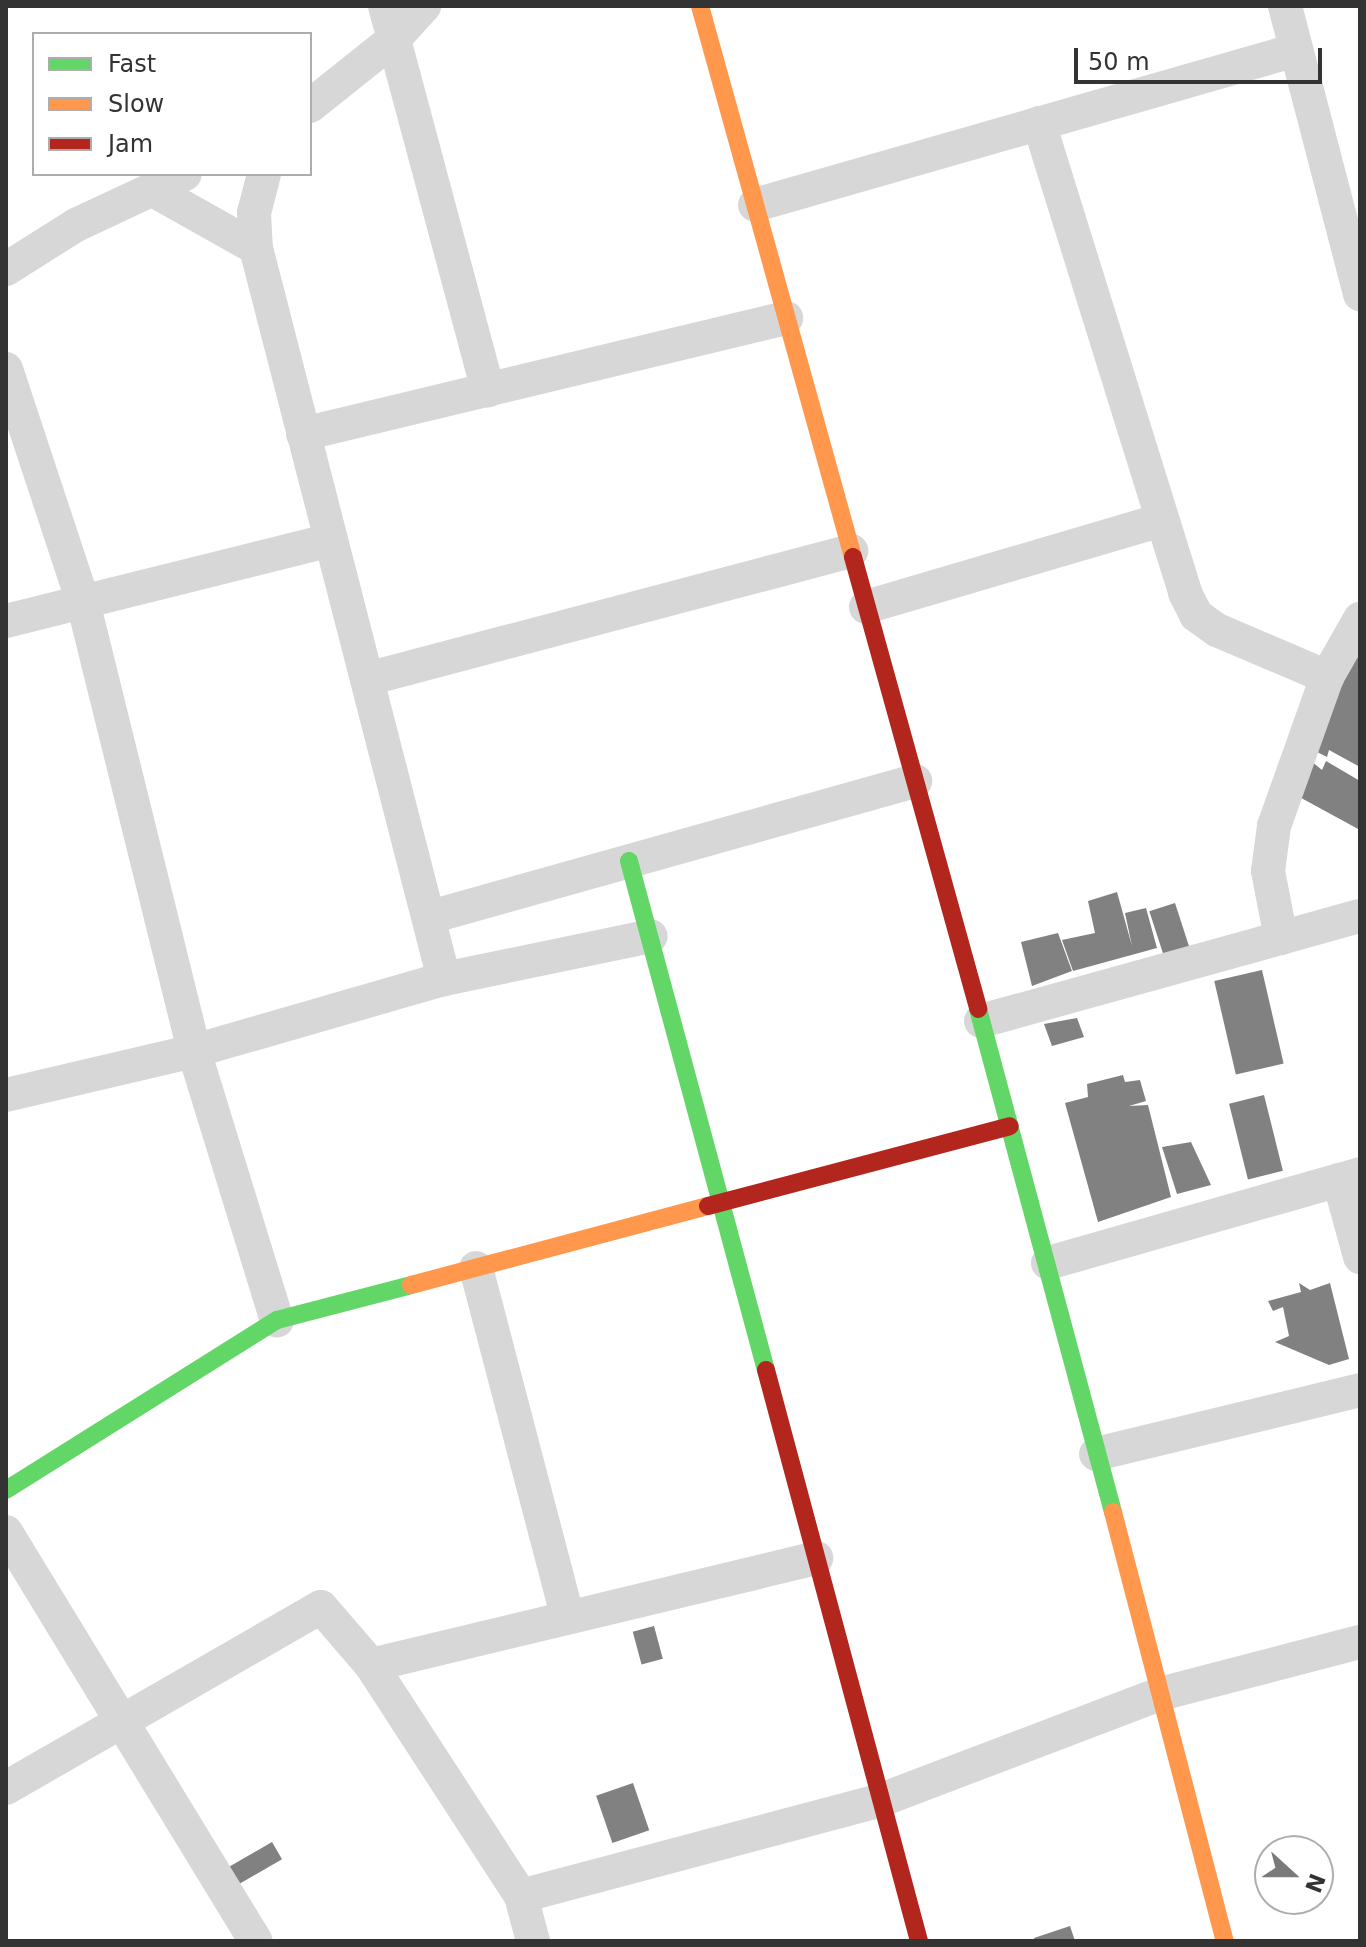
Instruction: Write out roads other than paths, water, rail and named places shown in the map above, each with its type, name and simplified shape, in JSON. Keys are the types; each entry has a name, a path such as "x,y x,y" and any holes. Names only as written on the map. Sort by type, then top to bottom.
{"street":[{"path":"385,6 488,390"},
{"path":"312,104 394,39 424,6"},
{"path":"700,6 1048,1263 1225,1941"},
{"path":"1285,6 1360,294"},
{"path":"755,205 1296,50"},
{"path":"1039,123 1159,521 1196,615 1217,630 1327,677"},
{"path":"6,269 76,225 180,176"},
{"path":"263,176 254,213 256,248 444,979"},
{"path":"151,189 256,248"},
{"path":"303,434 786,318"},
{"path":"6,369 83,602 194,1051 277,1320"},
{"path":"866,607 1159,521"},
{"path":"6,621 331,540"},
{"path":"367,679 851,551"},
{"path":"1281,938 1268,871 1274,826 1327,677 1360,619"},
{"path":"430,917 915,781"},
{"path":"629,861 919,1941"},
{"path":"981,1021 1360,916"},
{"path":"6,1095 194,1051 444,979 651,936"},
{"path":"6,1490 277,1320 1010,1126"},
{"path":"1048,1263 1349,1177 1360,1257"},
{"path":"476,1268 567,1616"},
{"path":"1096,1454 1360,1390"},
{"path":"6,1532 250,1939"},
{"path":"371,1665 816,1558"},
{"path":"6,1788 124,1725 315,1607 327,1611 371,1665 521,1896 533,1941"},
{"path":"521,1896 881,1800 1160,1694 1360,1642"}]}
